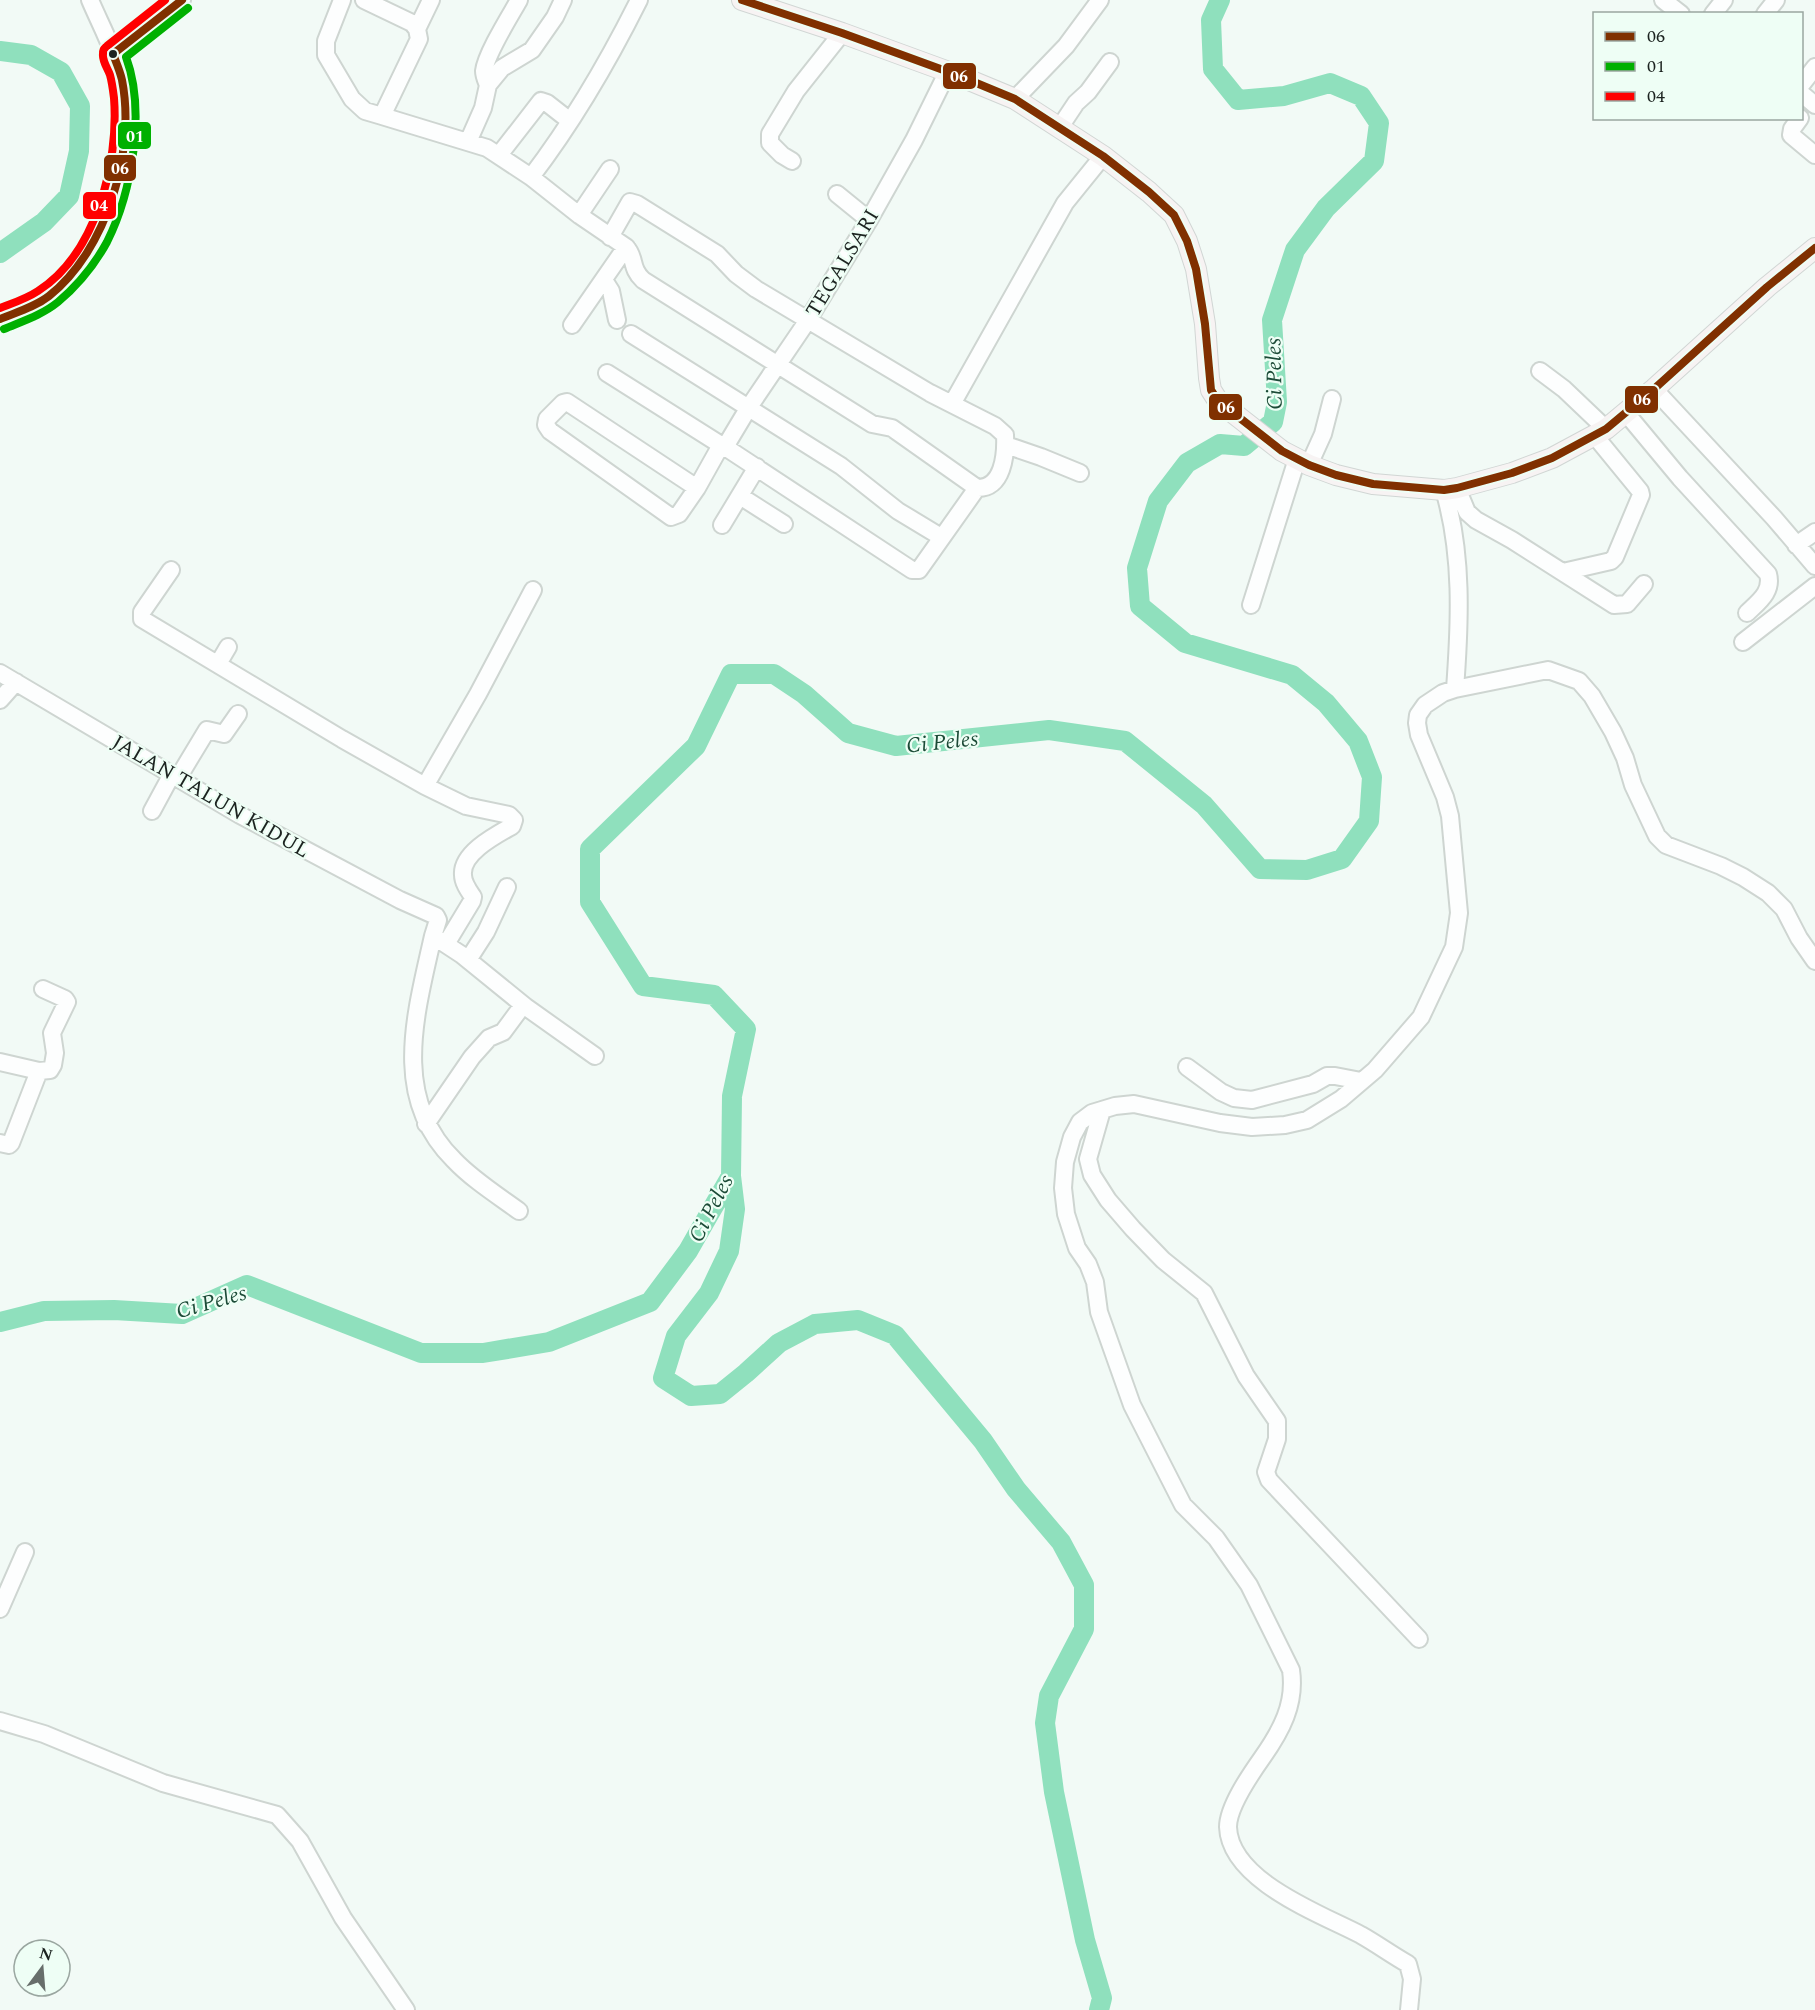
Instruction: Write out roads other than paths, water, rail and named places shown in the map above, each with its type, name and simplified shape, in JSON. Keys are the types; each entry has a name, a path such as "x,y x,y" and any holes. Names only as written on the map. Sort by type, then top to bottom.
{"main road":[{"path":"742,0 781,6 843,33 1016,99 1103,156 1174,215 1188,241 1196,269 1211,390 1218,401 1296,459 1336,475 1373,484 1450,489 1522,470 1552,458 1601,432 1626,413 1767,287 1812,256"}],"street":[{"path":"0,319 36,304 51,294 91,248 105,221 125,127 122,79 90,0"},
{"path":"113,54 182,0"},
{"path":"342,0 326,41 326,55 352,99 365,111 480,145 499,155 579,215 610,237 626,247 631,252 636,274 644,280 872,424 892,428 977,488 986,489 995,483 1000,474 1006,445 1005,435 995,426 951,404 756,289 736,274 717,254 633,202 630,202 610,237"},
{"path":"364,0 412,23 417,29 419,39 382,116"},
{"path":"417,29 431,0"},
{"path":"468,142 483,108 488,85 484,69 519,0"},
{"path":"488,85 502,68 532,50 555,17 563,0"},
{"path":"531,177 555,147 609,59 639,0"},
{"path":"1016,99 1066,46 1100,0"},
{"path":"1663,0 1678,12"},
{"path":"1715,12 1724,0"},
{"path":"1767,12 1776,0"},
{"path":"792,161 770,143 770,134 796,91 843,33"},
{"path":"1060,127 1076,103 1088,92 1110,62"},
{"path":"1803,83 1815,67"},
{"name":"TEGALSARI","path":"697,488 567,402 563,403 548,419 546,425 550,431 671,517 679,514 697,488 749,406 808,320 869,220 914,140 948,72"},
{"path":"499,155 541,101 548,103 570,121"},
{"path":"1799,120 1792,129 1791,135 1815,155"},
{"path":"951,404 1065,203 1103,156"},
{"path":"579,215 610,169"},
{"path":"837,194 869,220"},
{"path":"572,325 626,247"},
{"path":"604,280 611,291 617,320"},
{"path":"631,334 840,465 876,495 941,537"},
{"path":"1540,371 1564,389 1601,432 1641,495 1615,557 1611,561 1563,572"},
{"path":"607,373 758,467 912,570 919,570 977,488"},
{"path":"1654,389 1774,518 1815,566"},
{"path":"1251,605 1296,459 1323,434 1332,399"},
{"path":"1626,413 1680,478 1768,574 1767,593 1747,613"},
{"path":"1006,445 1080,473"},
{"path":"722,525 758,467"},
{"path":"1450,489 1476,520 1614,605 1627,604 1644,584"},
{"path":"1450,489 1458,582 1455,689"},
{"path":"740,496 784,524"},
{"path":"1796,545 1815,532"},
{"path":"171,570 142,612 142,619 425,786 466,806 509,815 514,820 512,826 477,849 466,864 463,875 473,897 472,901 440,940 413,1038 412,1071 418,1106 426,1124 453,1160 519,1211"},
{"path":"1743,642 1815,586"},
{"path":"425,786 478,694 533,590"},
{"path":"218,664 228,647"},
{"path":"1408,2010 1412,1979 1408,1964 1361,1936 1282,1896 1250,1870 1235,1851 1229,1836 1228,1825 1238,1798 1253,1770 1284,1724 1293,1686 1291,1670 1249,1585 1216,1538 1183,1505 1132,1406 1099,1312 1095,1282 1088,1264 1077,1248 1066,1214 1063,1188 1065,1162 1072,1137 1080,1122 1092,1113 1115,1106 1134,1104 1220,1124 1252,1127 1285,1125 1307,1120 1341,1099 1375,1070 1421,1017 1454,947 1458,931 1458,896 1450,816 1445,797 1419,735 1417,723 1418,716 1425,705 1443,693 1455,689 1534,671 1548,670 1579,681 1588,691 1613,732 1625,758 1633,785 1657,836 1666,845 1720,866 1768,893 1784,909 1799,938 1815,961"},
{"name":"JALAN TALUN KIDUL","path":"0,673 95,730 308,851 436,916 440,940"},
{"path":"0,700 16,682"},
{"path":"152,811 207,730 224,734 238,714"},
{"path":"468,960 495,914 507,887"},
{"path":"440,940 523,1005 595,1056"},
{"path":"0,1062 39,1071 52,1068 55,1053 52,1033 67,1005 65,999 43,989"},
{"path":"426,1124 472,1057 489,1038 503,1032 523,1005"},
{"path":"1187,1067 1221,1092 1234,1098 1252,1100 1313,1084 1327,1076 1361,1081"},
{"path":"0,1143 10,1144 39,1071"},
{"path":"1102,1110 1088,1159 1092,1175 1108,1200 1132,1229 1163,1260 1204,1293 1246,1376 1276,1421 1277,1439 1266,1472 1269,1480 1419,1638"},
{"path":"0,1609 25,1552"},
{"path":"0,1721 44,1734 163,1783 277,1815 300,1841 343,1918 406,2010"}],"waterway":[{"name":"Ci Peles","path":"0,1322 44,1311 114,1310 182,1314 247,1285 421,1353 483,1353 549,1342 650,1302 688,1251 731,1176 732,1096 746,1029 714,995 643,986 590,902 590,849 696,746 731,674 774,674 804,694 848,733 896,746 1049,730 1125,741 1204,805 1260,869 1307,870 1342,859 1369,821 1372,777 1358,741 1326,703 1292,675 1185,643 1140,606 1137,568 1158,501 1187,463 1220,444 1244,446 1273,422 1277,402 1272,320 1295,250 1326,208 1374,161 1379,123 1361,96 1330,83 1284,96 1238,100 1213,69 1211,20 1220,0"},
{"name":"Ci Peles","path":"0,51 31,55 61,72 80,106 79,151 69,196 44,222 0,253"},
{"path":"731,1176 735,1209 729,1251 709,1293 676,1336 663,1378 691,1396 720,1394 779,1343 815,1324 858,1320 895,1335 983,1441 1016,1489 1061,1542 1084,1585 1084,1629 1049,1696 1045,1723 1054,1792 1085,1940 1102,1998 1099,2010"}]}
